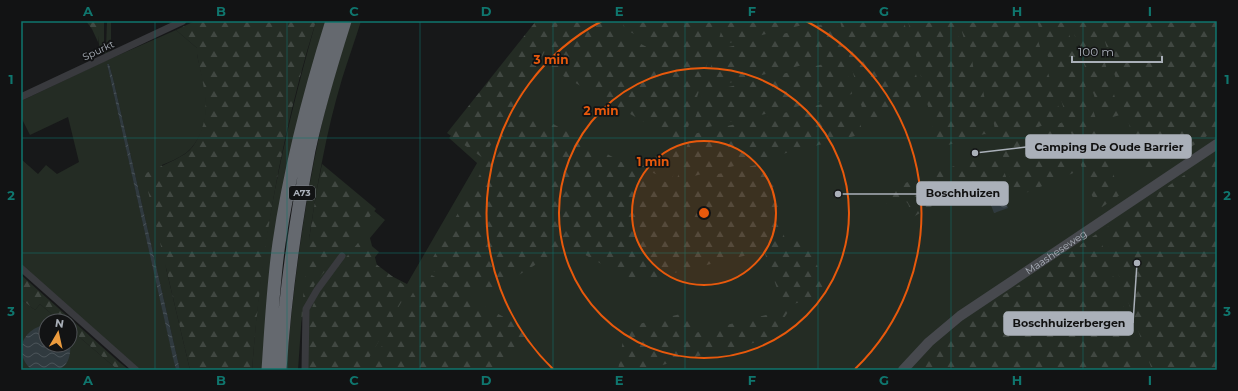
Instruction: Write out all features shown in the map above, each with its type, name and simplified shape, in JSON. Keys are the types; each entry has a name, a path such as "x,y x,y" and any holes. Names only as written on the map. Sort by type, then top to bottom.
{"highway":[{"name":"A73","path":"268,370 278,250 297,142 315,74 332,21"},
{"name":"A73","path":"280,370 284,314 292,245 310,149 326,83 345,21"}],"main road":[{"name":"Maasheseweg","path":"903,370 929,342 960,316 1217,144"}],"street":[{"name":"Spurkt","path":"21,97 183,21"},
{"path":"305,370 306,309 317,290 342,256"},
{"path":"21,268 136,370"}],"green space":[{"path":"86,21 98,21 98,42 92,29"},
{"path":"98,21 104,21 104,50 106,48 107,21 111,21 111,47 108,53 105,54 102,53 99,45"},
{"path":"195,21 316,21 292,107 274,194 261,282 252,370 190,370 144,174 180,157 191,149 198,138 202,127 206,106 197,48 176,30"},
{"path":"316,21 327,21 312,69 263,370 252,370 259,292 275,189 287,133"},
{"path":"351,21 361,21 331,119 309,240 324,169 385,220 370,238 378,269 407,284 477,163 449,138 541,21 1217,21 1217,370 304,370 305,329 302,313 298,370 286,370 299,251 308,191 320,132 334,76"},
{"path":"536,21 560,21 541,59 483,158 447,133"},
{"path":"565,21 618,21 617,27 620,33 662,55 665,49 626,30 623,25 623,21 720,21 683,144 542,64"},
{"path":"724,21 819,21 717,46"},
{"path":"836,21 844,55 704,89 716,50"},
{"path":"840,21 904,21 923,105 865,120"},
{"path":"908,21 954,21 960,41 971,53 975,78 983,90 992,136 985,134 942,147 937,145"},
{"path":"959,21 1032,21 1062,118 999,142 996,135 987,87 979,76 974,51 964,39"},
{"path":"1037,21 1065,21 1120,195 1099,209 1088,188"},
{"path":"1070,21 1093,21 1120,115 1102,120"},
{"path":"1099,21 1217,21 1217,129 1145,179"},
{"path":"176,30 197,48 205,90 206,110 204,124 196,143 186,153 162,165 166,268 190,370 180,370 109,64 107,64 176,370 140,370 78,315 78,313 75,313 21,265 21,159 38,174 46,165 57,174 79,162 68,117 30,135 21,117 21,101 105,61"},
{"path":"845,59 852,94 691,131 703,93"},
{"path":"853,97 863,134 677,179 690,136 693,134"},
{"path":"519,105 645,175 666,182 685,182 768,162 785,240 793,241 810,237 825,296 789,305 785,304 781,300 764,251 641,281 632,281 571,247 543,260 498,288 489,291 469,289 427,268"},
{"path":"1063,122 1078,171 1016,197 1000,147"},
{"path":"677,146 682,146 672,179 640,168 662,153"},
{"path":"1214,155 1217,161 1217,370 1152,370 1103,230"},
{"path":"999,157 1010,188 1004,185 979,182 965,187 901,224 892,226 891,220 901,218 909,212 909,207 906,202 902,201 887,204 884,192 902,187 905,183 972,160"},
{"path":"322,164 376,209 316,282 309,296 301,322 309,243"},
{"path":"1098,233 1146,370 912,370 952,331"},
{"path":"362,238 379,252 372,261 409,289 362,370 307,370 308,329 313,305 328,279"},
{"path":"425,272 531,332 531,335 499,370 368,370"},
{"path":"21,275 64,313 51,313 40,304 35,310 21,299"},
{"path":"21,299 35,310 40,304 51,313 38,313 38,353 78,353 78,336 118,370 21,370"},
{"path":"790,309 770,339 642,370 618,370 624,334 626,329 630,326 689,312 695,333"},
{"path":"78,326 129,370 118,370 78,336"}],"water":[{"path":"107,64 109,64 113,78 180,370 176,370 173,358"},
{"path":"1001,189 1008,208 994,213 987,195"},
{"path":"38,327 38,353 70,353 66,365 58,370 34,370 29,367 24,360 22,348 23,342 29,332"}],"place":[{"name":"Camping De Oude Barrier","path":"975,153"},
{"name":"Boschhuizen","path":"838,194"},
{"name":"Boschhuizerbergen","path":"1137,263"}]}
